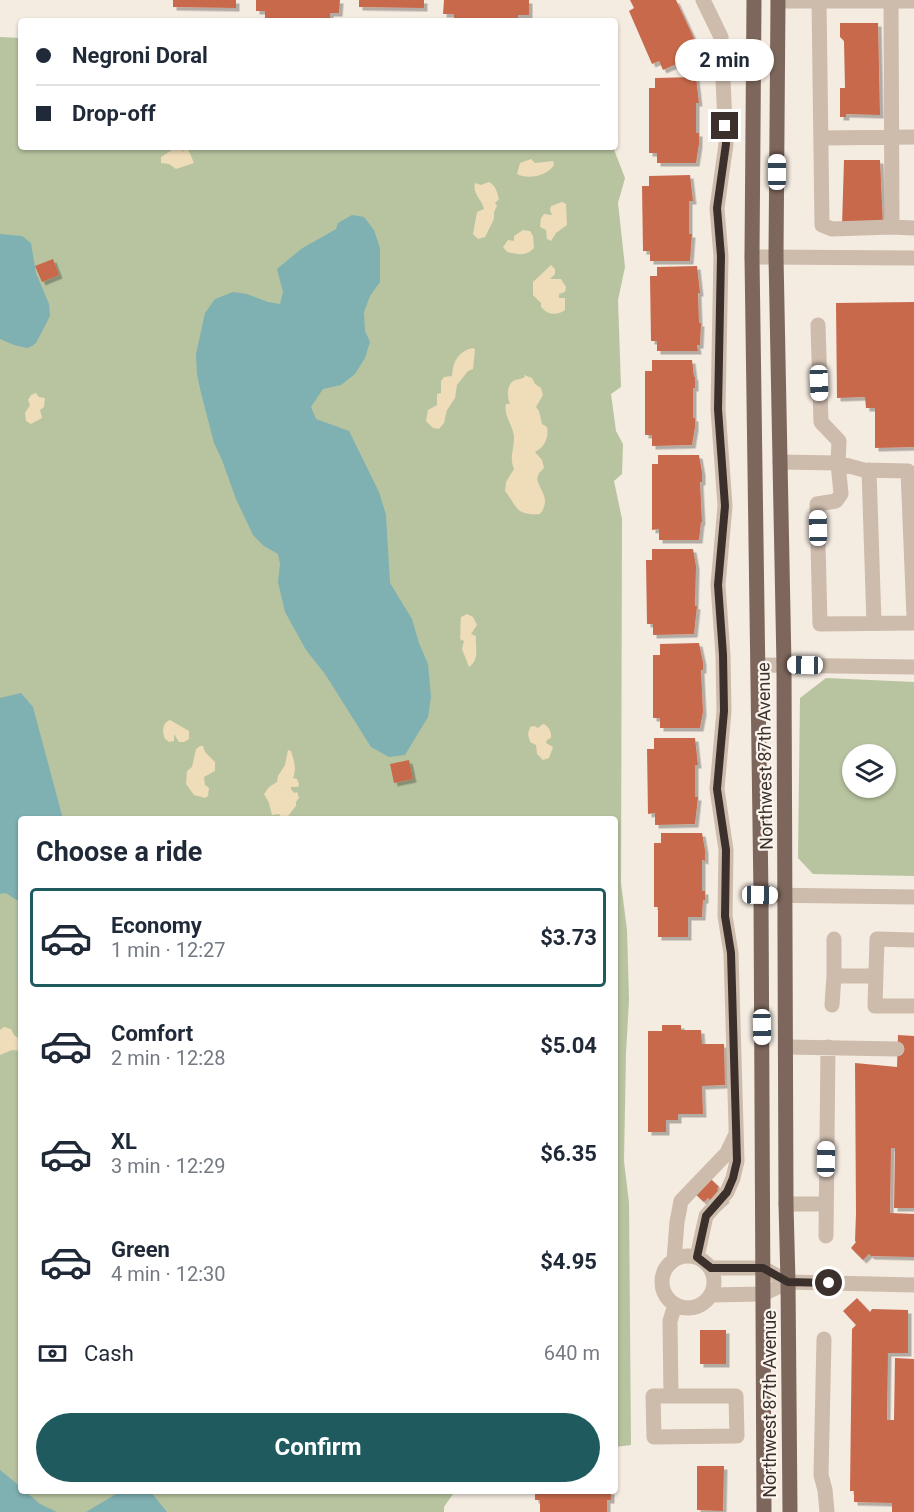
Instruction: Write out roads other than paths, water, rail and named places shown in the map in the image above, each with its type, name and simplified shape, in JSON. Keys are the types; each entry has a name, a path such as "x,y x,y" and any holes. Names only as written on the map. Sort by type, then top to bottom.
{"main road":[{"name":"Northwest 87th Avenue","path":"754,0 752,257 758,665 764,1512"},
{"name":"Northwest 87th Avenue","path":"778,1 776,256 784,665 786,1204 790,1512"}],"street":[{"path":"697,1257 706,1216 727,1192 737,1161 731,953 725,916 726,850 717,789 724,711 718,585 725,506 718,409 721,256 717,208 726,144 721,37 703,0"},
{"path":"778,1 914,1"},
{"path":"819,1 822,225 832,229 914,228"},
{"path":"891,1 892,227"},
{"path":"821,138 914,137"},
{"path":"752,257 914,258"},
{"path":"818,324 821,422 839,441 838,463 841,494 836,501 817,504 820,624 914,623"},
{"path":"780,462 838,463 869,470 908,471 914,616"},
{"path":"869,470 874,623"},
{"path":"758,665 914,667"},
{"path":"760,895 914,897"},
{"path":"832,1005 834,939"},
{"path":"914,940 877,939 875,1006 914,1006"},
{"path":"834,976 876,976"},
{"path":"786,1047 897,1049"},
{"path":"826,1236 828,1047"},
{"path":"674,1260 681,1201 727,1153 736,1134"},
{"path":"716,1165 733,1178"},
{"path":"786,1204 826,1204"},
{"path":"683,1256 697,1257 711,1268 714,1286 711,1295 699,1306 691,1308 675,1305 663,1290 664,1272 674,1260 683,1256"},
{"path":"711,1268 763,1268 788,1282"},
{"path":"711,1295 763,1294 788,1282 914,1285"},
{"path":"671,1396 670,1322 675,1305"},
{"path":"824,1339 821,1475 827,1512"},
{"path":"653,1396 671,1396 736,1396 737,1436 654,1437 653,1396"}],"water":[{"path":"352,215 364,217 374,230 380,248 380,282 370,296 364,312 365,331 370,342 365,358 355,374 341,385 323,389 311,407 316,419 349,431 379,492 386,515 390,583 412,619 428,664 431,697 428,717 405,755 389,757 371,747 325,674 306,650 285,612 278,582 280,564 278,554 264,546 253,535 236,499 214,443 197,374 196,354 205,313 215,299 233,292 280,304 283,292 277,269 301,249 336,229 338,223"},
{"path":"0,234 22,236 31,243 36,273 49,304 50,316 36,343 27,348 0,339"},
{"path":"21,693 33,707 62,816 18,816 18,901 6,893 0,894 0,698"},
{"path":"0,1470 18,1485 18,1494 28,1494 40,1504 57,1512 0,1512"},
{"path":"116,1494 152,1494 167,1512 86,1512"}]}
